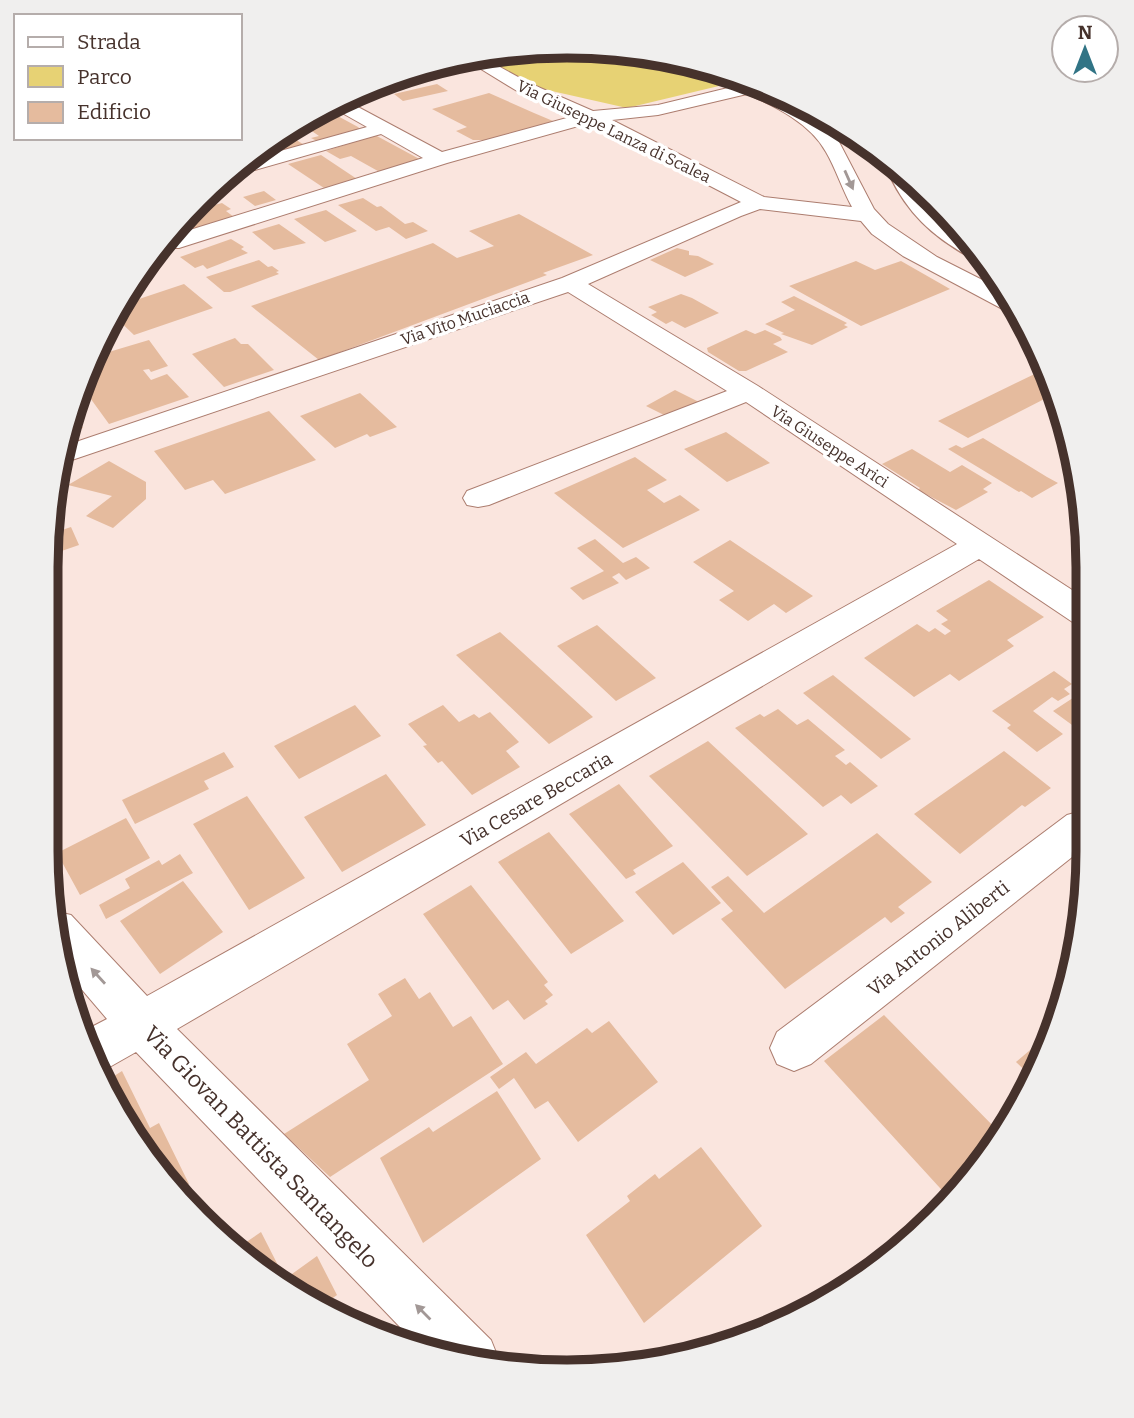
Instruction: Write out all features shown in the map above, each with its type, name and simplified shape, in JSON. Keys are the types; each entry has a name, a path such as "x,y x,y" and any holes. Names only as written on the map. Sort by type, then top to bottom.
{"street":[{"name":"Via Giuseppe Lanza di Scalea","path":"484,65 523,87 591,117 759,203"},
{"path":"175,242 440,159 591,117 658,110 743,90"},
{"path":"770,100 821,130 837,154 867,215 893,239 998,297"},
{"path":"346,108 440,159"},
{"path":"256,164 383,128"},
{"path":"902,183 926,216 953,235"},
{"name":"Via Vito Muciaccia","path":"71,453 570,282 733,211 759,203 867,215"},
{"name":"Via Giuseppe Arici","path":"570,282 747,392 1076,608"},
{"path":"478,498 747,392"},
{"name":"Via Cesare Beccaria","path":"98,1049 980,545"},
{"name":"Via Antonio Aliberti","path":"794,1048 1076,831"},
{"name":"Via Giovan Battista Santangelo","path":"66,940 141,1024 459,1348"}],"green space":[{"path":"567,58 633,62 699,75 723,85 627,108 534,87 492,64"}],"building":[{"path":"437,84 448,91 403,101 394,94"},
{"path":"489,93 553,121 493,140 473,140 456,131 467,127 432,109"},
{"path":"334,114 361,130 319,142 311,138 319,136 308,128"},
{"path":"375,135 425,162 385,175 351,156 340,159 326,151"},
{"path":"293,138 306,146 286,151 283,149 270,155"},
{"path":"321,155 357,179 324,188 288,164"},
{"path":"264,191 276,200 255,206 243,197"},
{"path":"363,198 377,207 381,206 405,224 413,222 428,231 406,239 389,227 376,231 338,205"},
{"path":"222,203 231,209 226,211 234,217 183,232 184,231 207,207"},
{"path":"326,210 357,231 325,242 294,219"},
{"path":"519,214 593,255 543,273 547,275 319,360 251,306 433,243 457,258 494,246 469,231"},
{"path":"279,224 306,243 274,250 252,232"},
{"path":"231,239 248,253 207,269 203,265 195,268 180,257"},
{"path":"677,248 714,264 685,277 650,260"},
{"path":"259,260 268,267 272,266 279,274 230,292 224,292 206,277"},
{"path":"856,261 875,270 901,261 950,289 861,326 789,286"},
{"path":"184,284 213,308 134,335 121,322 133,301"},
{"path":"681,294 719,313 685,328 672,321 666,324 651,315 657,312 648,307"},
{"path":"794,296 847,323 844,325 848,327 812,345 781,334 784,333 765,324 795,310 781,302"},
{"path":"746,330 755,334 765,330 780,337 782,340 773,344 788,352 746,371 739,371 708,352 707,348"},
{"path":"235,338 241,344 248,344 274,370 224,387 192,354"},
{"path":"149,340 168,366 151,372 149,369 143,370 151,380 167,374 189,397 109,424 88,395 105,353"},
{"path":"1037,373 1047,398 968,438 938,421"},
{"path":"675,390 699,402 670,418 646,406"},
{"path":"360,393 397,427 370,437 367,434 335,448 300,416"},
{"path":"269,411 316,460 225,494 213,480 185,490 154,451"},
{"path":"726,432 770,463 727,482 684,449"},
{"path":"983,438 1058,483 1032,498 948,449 956,445 962,448"},
{"path":"912,449 950,472 962,465 992,483 983,489 988,492 956,510 918,490 920,488 882,464"},
{"path":"635,457 667,480 647,490 664,503 680,495 700,510 623,548 554,493"},
{"path":"109,461 146,482 146,499 113,528 86,516 112,496 68,485"},
{"path":"71,527 79,545 58,552 59,531"},
{"path":"595,539 623,563 636,557 650,568 626,580 619,573 612,577 619,583 583,600 570,588 604,571 577,548"},
{"path":"730,540 813,596 786,613 774,604 748,621 719,600 734,591 693,562"},
{"path":"989,580 1044,617 1007,640 1014,646 959,681 950,674 914,697 864,658 917,624 929,632 935,628 945,635 951,631 941,624 948,620 936,611"},
{"path":"597,625 656,678 616,701 557,646"},
{"path":"500,632 593,717 549,744 456,655"},
{"path":"1054,671 1072,684 1064,689 1070,694 1058,701 1052,697 1033,711 1063,734 1037,752 1007,728 1011,725 992,711"},
{"path":"833,675 911,739 881,759 803,693"},
{"path":"1076,696 1076,728 1053,711"},
{"path":"355,705 381,736 299,779 274,746"},
{"path":"443,705 459,722 474,714 479,718 490,712 519,742 506,751 520,767 472,795 442,761 438,763 423,746 427,745 408,724"},
{"path":"778,709 797,725 808,719 845,750 835,756 846,765 850,762 878,786 851,804 841,795 823,807 735,728 760,714 764,717"},
{"path":"708,741 808,834 747,876 649,776"},
{"path":"1004,751 1051,788 1025,807 1022,805 960,854 914,814"},
{"path":"224,752 234,767 204,781 209,789 135,824 122,800"},
{"path":"386,774 426,825 342,872 304,817"},
{"path":"619,784 673,846 633,870 636,874 626,879 569,814"},
{"path":"247,796 305,878 249,910 193,824"},
{"path":"126,818 150,858 80,895 58,852"},
{"path":"549,832 624,921 571,954 498,862"},
{"path":"877,833 932,882 898,907 905,913 891,923 885,917 785,989 721,919 733,911 711,887 728,876 764,913"},
{"path":"180,854 193,873 106,919 99,905 130,888 125,879 159,860 162,865"},
{"path":"683,862 721,903 673,935 635,892"},
{"path":"183,881 223,932 160,974 120,921"},
{"path":"471,885 548,982 544,985 553,995 545,1001 548,1004 524,1020 508,1000 493,1010 423,914"},
{"path":"405,978 419,999 430,992 453,1027 471,1016 503,1064 330,1177 284,1134 369,1080 347,1044 392,1016 378,994"},
{"path":"884,1015 994,1127 944,1193 824,1061"},
{"path":"609,1021 658,1082 578,1142 548,1101 535,1109 514,1078 499,1089 490,1077 526,1052 536,1064 587,1028 592,1033"},
{"path":"1038,1043 1026,1071 1016,1062"},
{"path":"122,1071 150,1128 159,1123 189,1184 184,1187 163,1161 126,1106 111,1078"},
{"path":"497,1091 541,1159 423,1243 380,1158 429,1127 433,1132"},
{"path":"701,1147 762,1226 644,1323 586,1235 630,1201 627,1196 655,1174 659,1179"},
{"path":"261,1232 282,1272 257,1255 243,1244"},
{"path":"317,1256 337,1295 329,1301 288,1277"}]}
